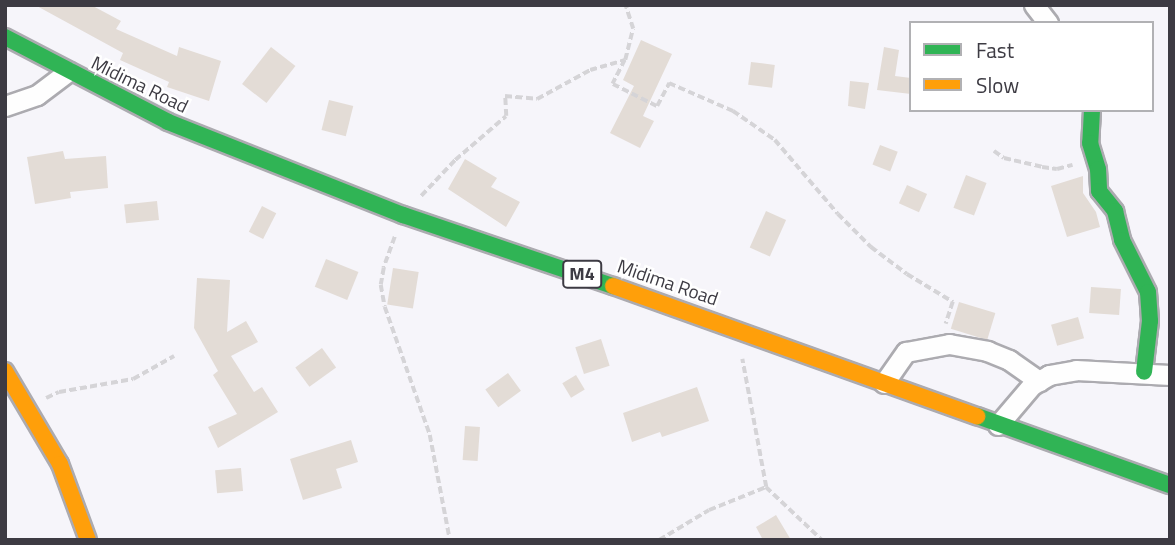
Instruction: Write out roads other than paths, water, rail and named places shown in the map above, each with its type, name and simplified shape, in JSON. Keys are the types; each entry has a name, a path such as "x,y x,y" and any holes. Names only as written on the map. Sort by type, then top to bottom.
{"main road":[{"name":"Midima Road","path":"5,37 168,122 403,215 736,329 1170,485"},
{"path":"1092,112 1090,143 1098,169 1099,191 1115,211 1122,240 1148,292 1150,321 1144,372"},
{"path":"5,371 60,464 88,540"}],"street":[{"path":"1034,5 1046,21"},
{"path":"5,106 37,95 68,72"},
{"path":"884,383 906,352 949,344 987,351 1024,369 1039,381"},
{"path":"998,425 1039,381 1049,375 1076,370 1170,375"}]}
